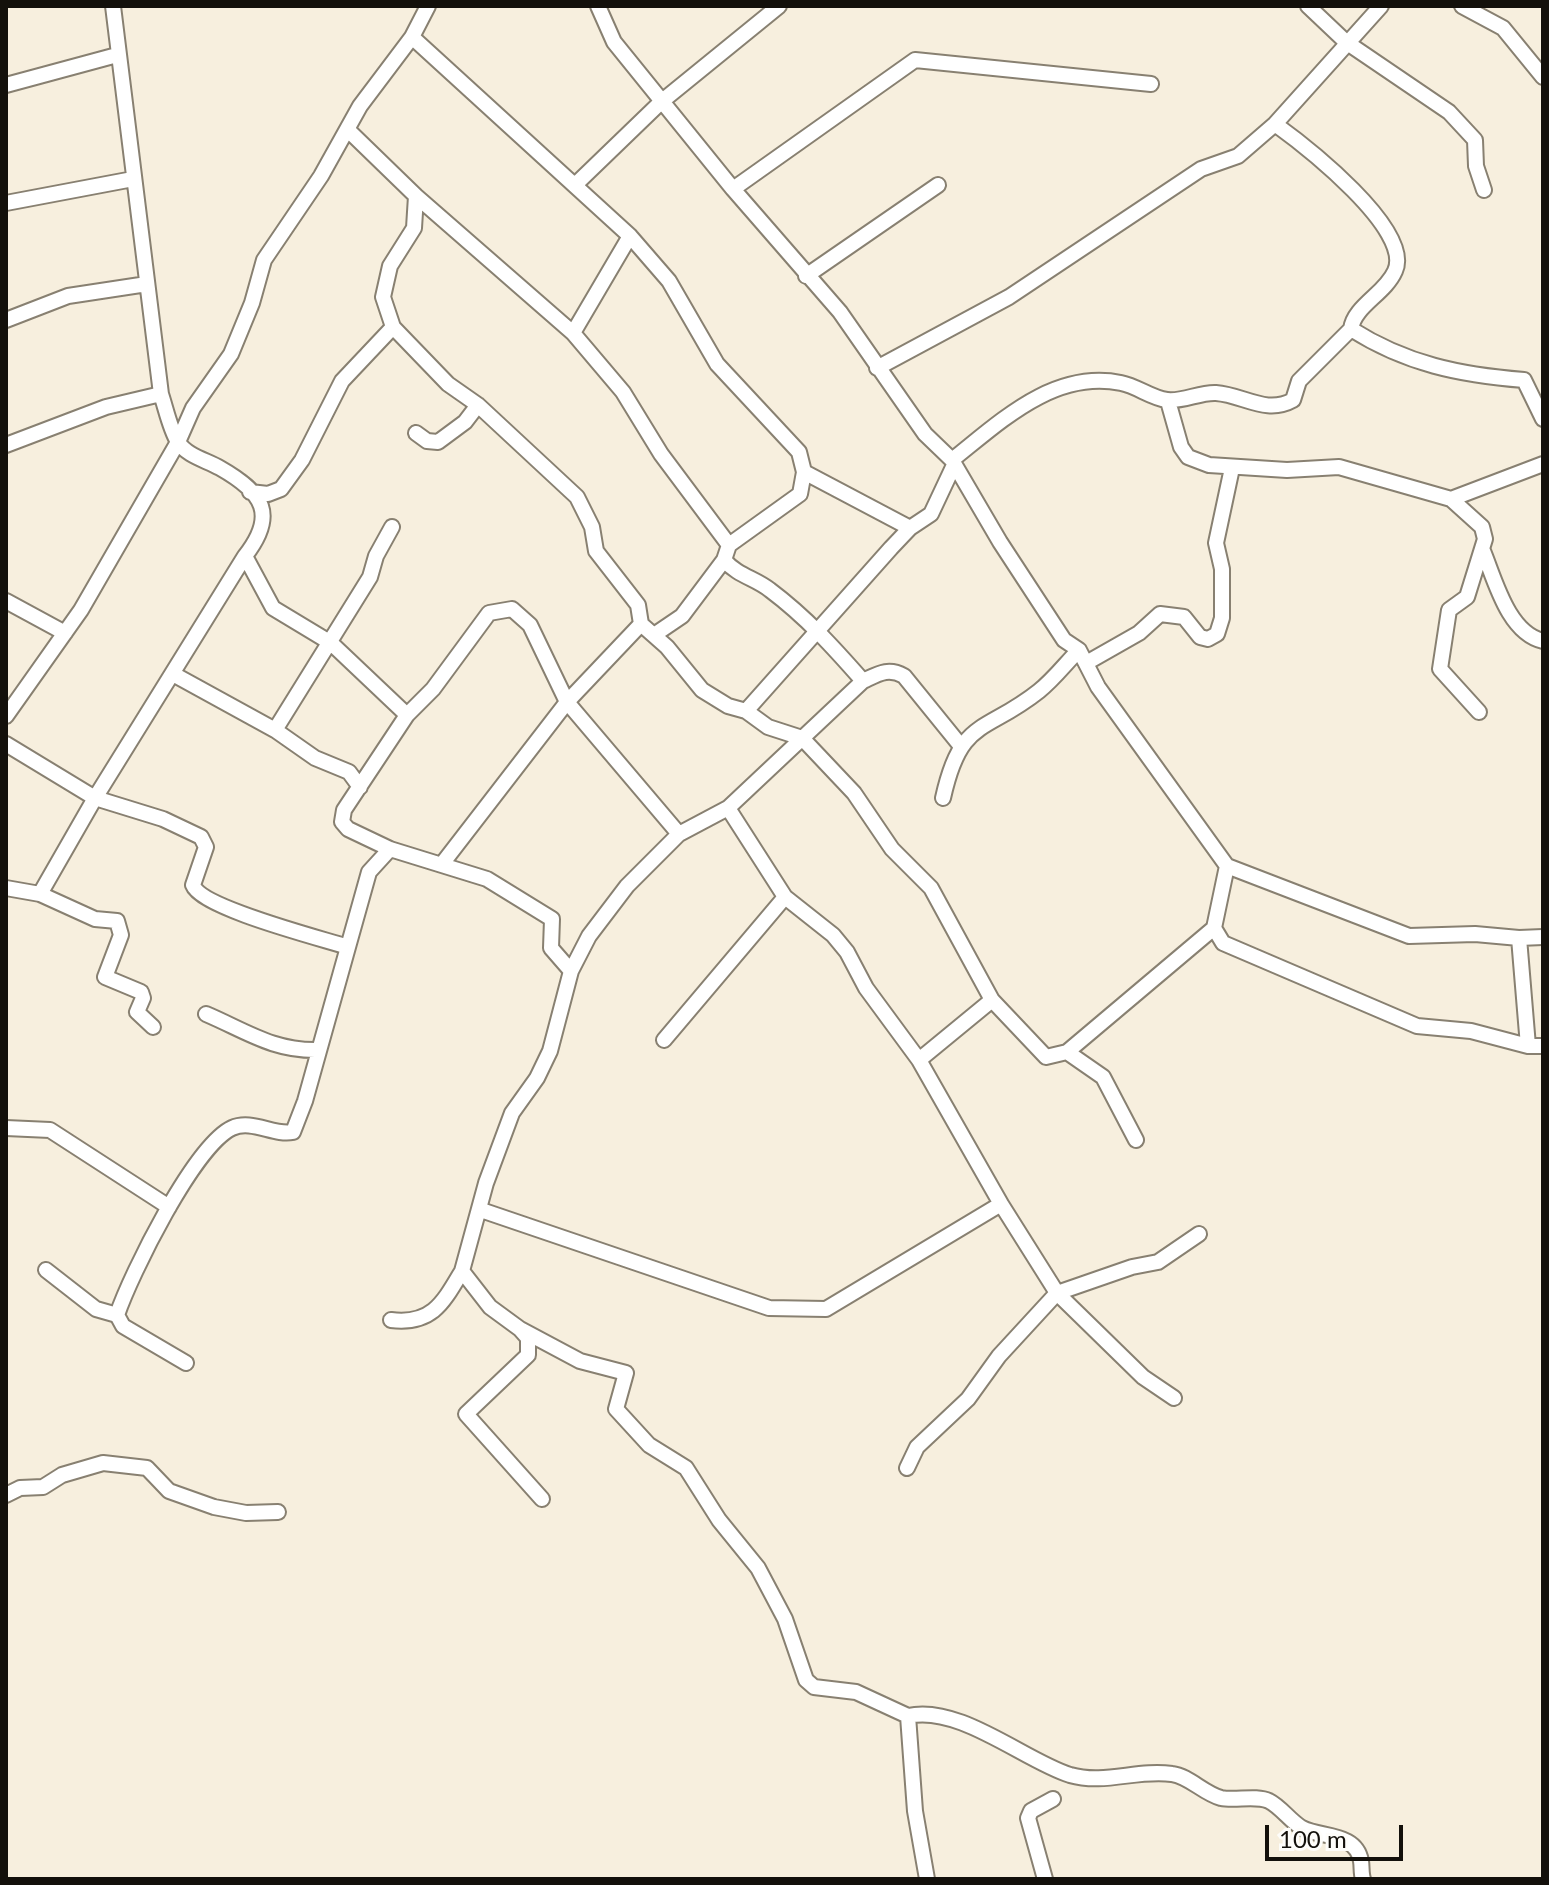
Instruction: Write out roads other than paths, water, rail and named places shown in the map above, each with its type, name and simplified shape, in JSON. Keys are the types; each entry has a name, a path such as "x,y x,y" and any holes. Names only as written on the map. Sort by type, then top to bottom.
{"street":[{"path":"40,894 95,798 245,556 262,534 265,522 263,509 250,492 223,470 192,455 178,442 161,394 113,6"},
{"path":"6,716 65,633 178,442 193,408 231,354 252,303 264,260 349,131 360,106 412,37 428,6"},
{"path":"575,185 661,102 779,6"},
{"path":"1308,6 1346,42 1449,112 1475,140 1476,166 1484,190"},
{"path":"877,368 1009,297 1201,169 1238,156 1275,124 1381,6"},
{"path":"1462,6 1503,28 1543,77"},
{"path":"600,7 614,42 733,189 840,312 925,434 953,462 1064,640 1084,656 1098,687 1227,866 1409,936 1475,934 1543,937"},
{"path":"412,37 630,236 669,281 717,364 799,452 804,472 800,494 727,553 682,616 654,635"},
{"path":"6,85 117,55"},
{"path":"733,189 915,60 1151,84"},
{"path":"746,711 910,528 931,514 953,462 1043,393 1076,384 1120,383 1168,401 1215,393 1266,407 1293,400 1299,381 1351,329 1352,320 1380,294 1397,269 1397,255 1391,239 1350,183 1275,124"},
{"path":"349,131 416,196 573,333 623,392 727,553 735,572 767,587 819,631 863,681"},
{"path":"6,203 133,179"},
{"path":"806,276 938,185"},
{"path":"416,196 414,228 390,266 383,297 393,327 448,384 478,405 577,497 592,527 596,551 638,605 641,624 702,690 728,706 746,711 768,727 787,752"},
{"path":"573,333 630,236"},
{"path":"6,320 68,296 147,284"},
{"path":"250,492 268,494 281,489 302,460 342,381 393,327"},
{"path":"1351,329 1416,363 1449,372 1524,380 1543,419"},
{"path":"6,445 106,407 161,394"},
{"path":"1168,401 1181,447 1188,457 1209,465 1232,468 1339,467 1451,499 1482,527 1485,539 1483,551 1467,597 1449,610 1440,669 1479,712"},
{"path":"416,433 427,441 438,442 458,428 478,405"},
{"path":"1451,499 1543,464"},
{"path":"943,798 960,745 993,718 1039,692 1084,656 1139,633 1160,614 1184,617 1200,637 1208,639 1217,634 1222,618 1222,581 1216,543 1232,468"},
{"path":"804,472 910,528"},
{"path":"275,730 370,577 376,556 392,527"},
{"path":"1483,551 1506,608 1532,638 1543,641"},
{"path":"245,556 273,608 331,643 407,715"},
{"path":"6,601 65,633"},
{"path":"571,971 551,948 552,919 487,879 390,849 348,829 342,822 344,810 407,715 433,689 489,613 501,608 512,609 530,625 567,702 679,834"},
{"path":"442,864 567,702 641,624"},
{"path":"391,1320 411,1323 440,1307 462,1271 486,1183 512,1113 537,1078 550,1051 571,971 589,936 627,886 679,834 728,808 863,681 884,671 894,671 904,676 960,745"},
{"path":"173,674 275,730 315,758 349,772 360,787"},
{"path":"768,727 802,738 854,793 892,849 931,888 992,1000 1046,1057 1067,1052 1214,928 1227,866"},
{"path":"6,744 95,798 163,819 201,837 206,847 193,885 199,894 228,908 348,947"},
{"path":"728,808 785,897 833,935 847,952 866,988 919,1060 1001,1204 1057,1293 1143,1377 1174,1398"},
{"path":"117,1315 169,1207 210,1148 233,1128 249,1126 293,1132 369,872 390,849"},
{"path":"6,888 40,894 95,919 117,921 121,935 105,977 141,992 143,998 137,1012 153,1027"},
{"path":"664,1040 785,897"},
{"path":"1214,928 1223,943 1417,1026 1471,1031 1536,1046 1519,938"},
{"path":"919,1060 992,1000"},
{"path":"206,1014 248,1037 297,1050 318,1050"},
{"path":"1067,1052 1103,1077 1136,1140"},
{"path":"6,1128 50,1130 169,1207"},
{"path":"481,1210 769,1308 826,1309 1001,1204"},
{"path":"907,1468 917,1447 968,1399 999,1356 1057,1293 1132,1267 1158,1262 1199,1234"},
{"path":"46,1270 96,1309 117,1315 123,1326 186,1363"},
{"path":"462,1271 490,1307 520,1329 580,1361 626,1373 616,1409 649,1445 686,1468 719,1520 758,1568 785,1619 806,1680 814,1687 856,1692 908,1716 921,1713 994,1734 1070,1775 1104,1780 1140,1772 1176,1774 1222,1798 1268,1801 1298,1826 1312,1833 1336,1834 1355,1849 1361,1862 1363,1879"},
{"path":"520,1329 528,1338 528,1355 466,1414 542,1499"},
{"path":"6,1495 20,1488 43,1487 62,1475 103,1463 147,1468 169,1491 214,1507 246,1513 278,1512"},
{"path":"908,1716 915,1811 927,1879"},
{"path":"1045,1879 1028,1818 1031,1811 1053,1799"}]}
